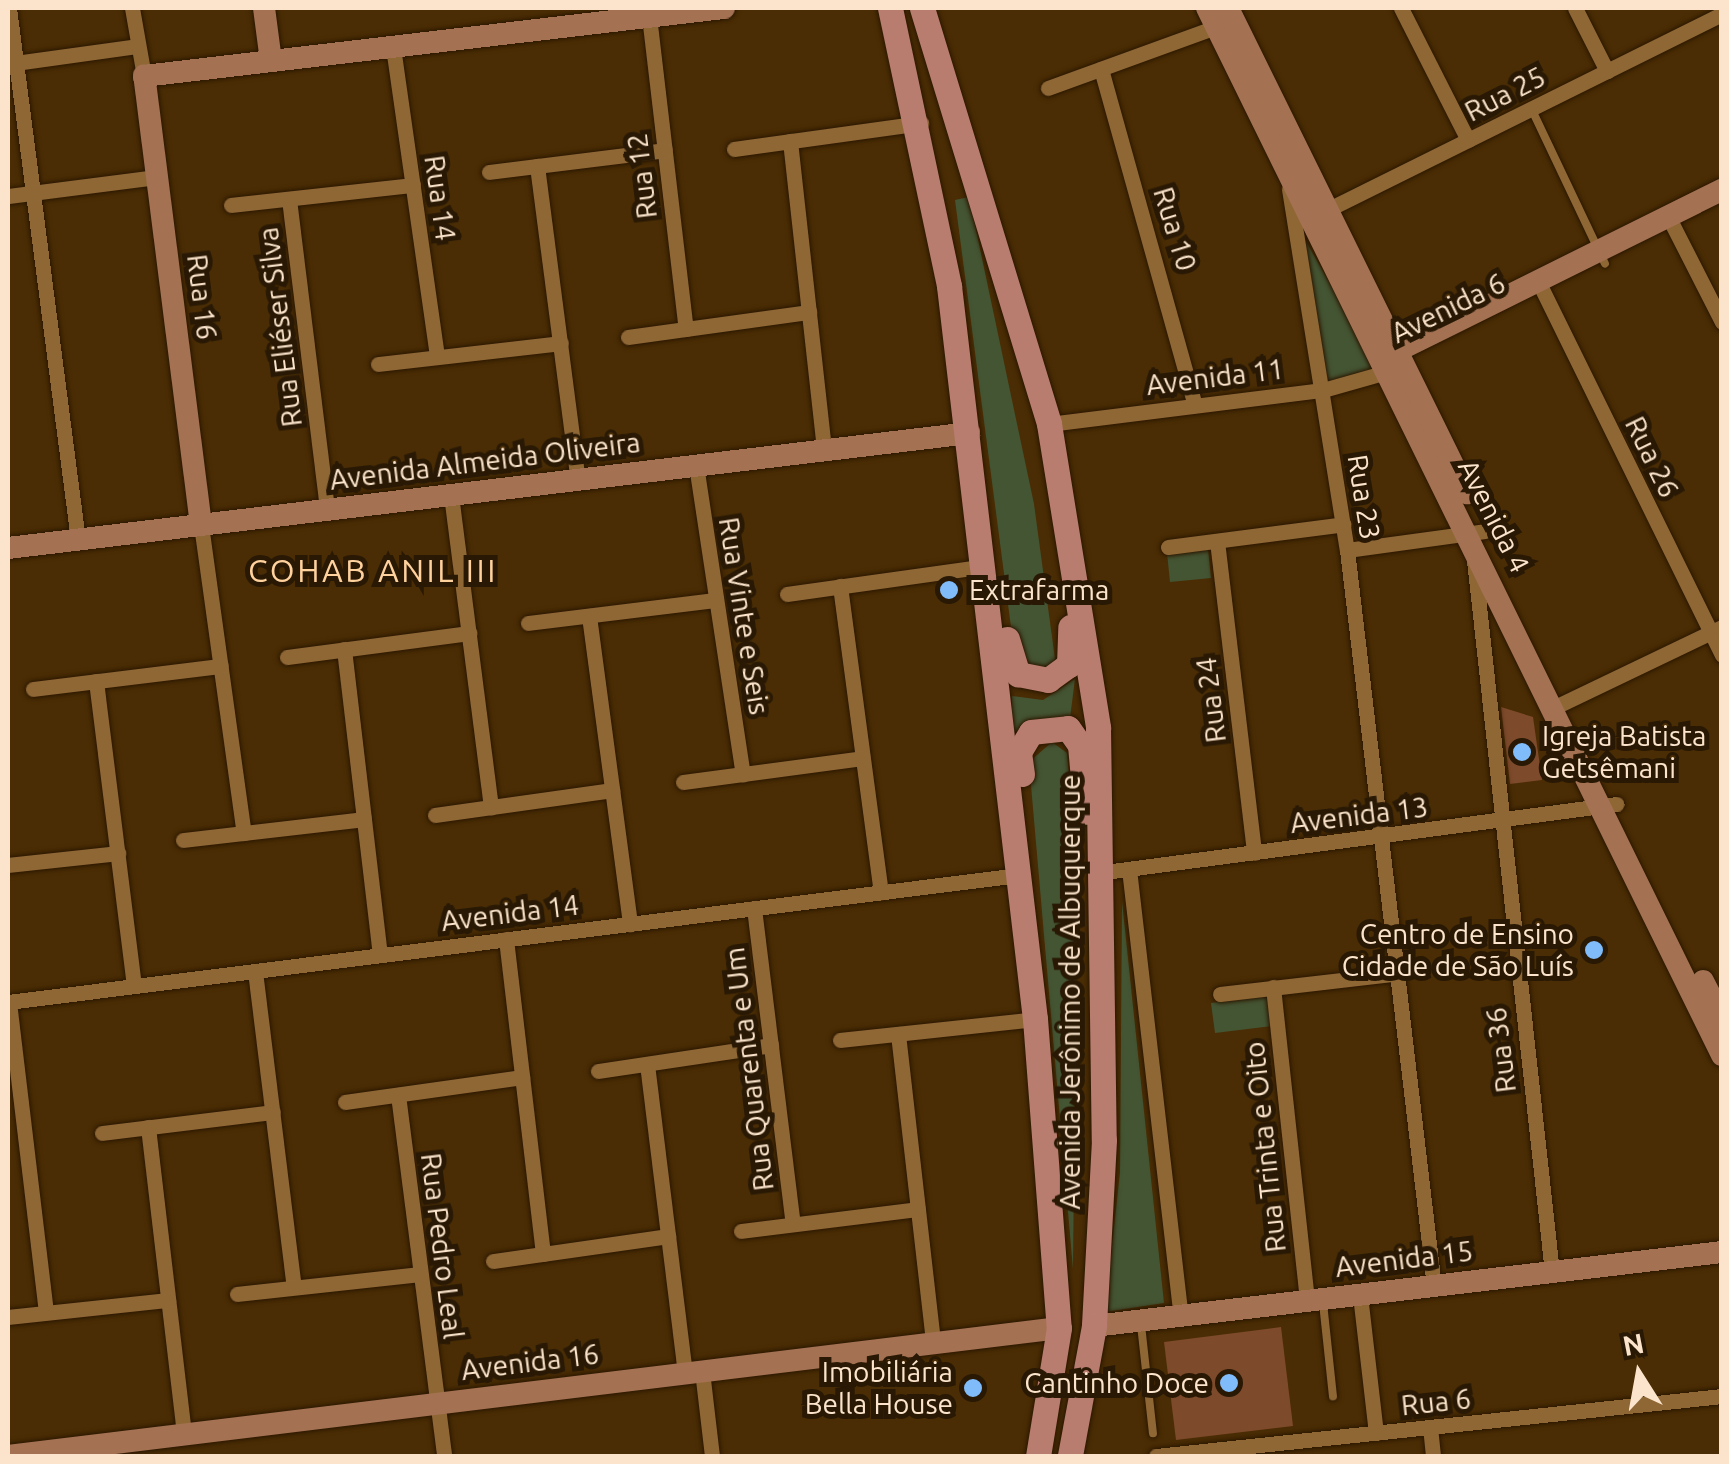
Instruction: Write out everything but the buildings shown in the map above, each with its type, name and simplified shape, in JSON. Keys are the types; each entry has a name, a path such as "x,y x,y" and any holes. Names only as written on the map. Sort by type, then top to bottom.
{"main road":[{"name":"Avenida Jerônimo de Albuquerque","path":"890,8 921,123 969,433 1035,1019 1060,1328 1038,1456"},
{"name":"Avenida Jerônimo de Albuquerque","path":"922,8 961,122 1049,424 1095,700 1117,870 1094,1326 1070,1456"},
{"path":"969,433 1012,666 1042,682 1062,673 1072,648 1049,424"},
{"path":"1035,1019 1019,752 1030,732 1056,724 1080,746 1105,1052"}],"street":[{"path":"9,8 14,63 36,192 78,540"},
{"path":"132,8 144,76 724,8"},
{"path":"264,8 271,61"},
{"path":"1401,8 1468,140"},
{"path":"1575,8 1607,71"},
{"path":"1048,88 1101,70 1217,14"},
{"name":"Avenida 4","path":"1217,14 1285,166 1319,214"},
{"name":"Avenida 4","path":"1217,14 1396,362 1610,806 1722,1055"},
{"name":"Rua 25","path":"1319,214 1722,14"},
{"name":"Rua 12","path":"649,16 686,329"},
{"path":"14,63 137,46"},
{"name":"Rua 14","path":"393,46 437,357"},
{"name":"Rua 10","path":"1101,70 1195,405"},
{"name":"Rua 16","path":"144,76 201,525"},
{"path":"734,149 921,123"},
{"path":"790,141 824,450"},
{"path":"489,172 664,150"},
{"path":"538,166 578,480"},
{"name":"Rua 23","path":"1285,166 1348,550 1377,838 1434,1286"},
{"path":"8,196 157,178"},
{"name":"Rua Eliéser Silva","path":"232,205 413,185"},
{"name":"Avenida 6","path":"1672,223 1722,190"},
{"name":"Rua Eliéser Silva","path":"289,198 327,510"},
{"name":"Avenida 6","path":"1396,362 1672,223 1722,206"},
{"path":"1672,223 1722,322"},
{"name":"Rua 26","path":"1541,287 1716,630 1722,655"},
{"path":"628,337 809,312"},
{"path":"378,364 562,343"},
{"name":"Avenida 11","path":"1049,424 1322,390 1396,362"},
{"name":"Avenida Almeida Oliveira","path":"8,548 969,433"},
{"name":"Rua Vinte e Seis","path":"696,466 743,774"},
{"path":"451,495 491,808"},
{"path":"1168,547 1344,524"},
{"path":"201,525 244,833"},
{"path":"1348,550 1478,534"},
{"name":"Rua 36","path":"1478,534 1500,822 1552,1272"},
{"name":"Rua 24","path":"1217,540 1254,853"},
{"path":"788,594 985,566"},
{"path":"840,586 881,892"},
{"path":"528,623 716,600"},
{"path":"588,616 630,924"},
{"path":"1561,704 1716,630"},
{"path":"287,657 468,633"},
{"path":"344,649 380,955"},
{"path":"33,689 220,666"},
{"path":"96,681 134,986"},
{"path":"682,782 862,758"},
{"path":"434,815 612,790"},
{"name":"Avenida 4","path":"1610,806 1722,1018"},
{"name":"Avenida 13","path":"1117,870 1610,806"},
{"path":"183,840 364,819"},
{"path":"8,864 118,852"},
{"name":"Avenida Jerônimo de Albuquerque","path":"1117,870 1181,1316"},
{"name":"Avenida 14","path":"8,1002 1019,874"},
{"name":"Rua Quarenta e Um","path":"754,908 793,1224"},
{"path":"506,939 543,1254"},
{"path":"255,971 294,1286"},
{"path":"1220,994 1394,974"},
{"name":"Rua Trinta e Oito","path":"1273,987 1314,1300"},
{"path":"8,1002 46,1312"},
{"path":"840,1040 1035,1019"},
{"path":"898,1034 934,1343"},
{"path":"598,1071 771,1044"},
{"path":"647,1064 668,1236 712,1456"},
{"path":"346,1102 522,1077"},
{"name":"Rua Pedro Leal","path":"398,1095 444,1456"},
{"path":"102,1133 274,1112"},
{"path":"148,1128 184,1435"},
{"path":"742,1231 918,1210"},
{"path":"492,1261 668,1236"},
{"name":"Avenida 15","path":"1094,1326 1722,1252"},
{"path":"237,1294 420,1274"},
{"path":"1360,1295 1376,1433"},
{"path":"8,1317 168,1300"},
{"name":"Avenida 16","path":"8,1456 132,1449 184,1435 1060,1328"},
{"name":"Rua 6","path":"1156,1456 1722,1396"},
{"path":"1430,1428 1433,1456"}],"lane":[{"path":"1531,108 1602,257"},
{"path":"1314,1300 1333,1396"},
{"path":"1141,1320 1154,1433"}],"green space":[{"path":"969,197 1034,504 1055,659 1048,671 1016,665 955,200"},
{"path":"1290,213 1377,367 1326,384"},
{"path":"1208,549 1211,578 1170,582 1167,553"},
{"path":"1075,679 1070,718 1012,732 1012,696 1043,700"},
{"path":"1052,742 1067,753 1077,860 1073,1269 1029,762"},
{"path":"1122,901 1164,1303 1105,1312 1120,1172"},
{"path":"1268,996 1272,1026 1215,1033 1211,1003"}],"place":[{"name":"Extrafarma","path":"949,590"},
{"name":"Igreja Batista Getsêmani","path":"1522,752"},
{"name":"Centro de Ensino Cidade de São Luís","path":"1594,950"},
{"name":"Cantinho Doce","path":"1229,1383"},
{"name":"Imobiliária Bella House","path":"973,1388"}],"district":[{"name":"COHAB ANIL III","path":"373,570"}]}
